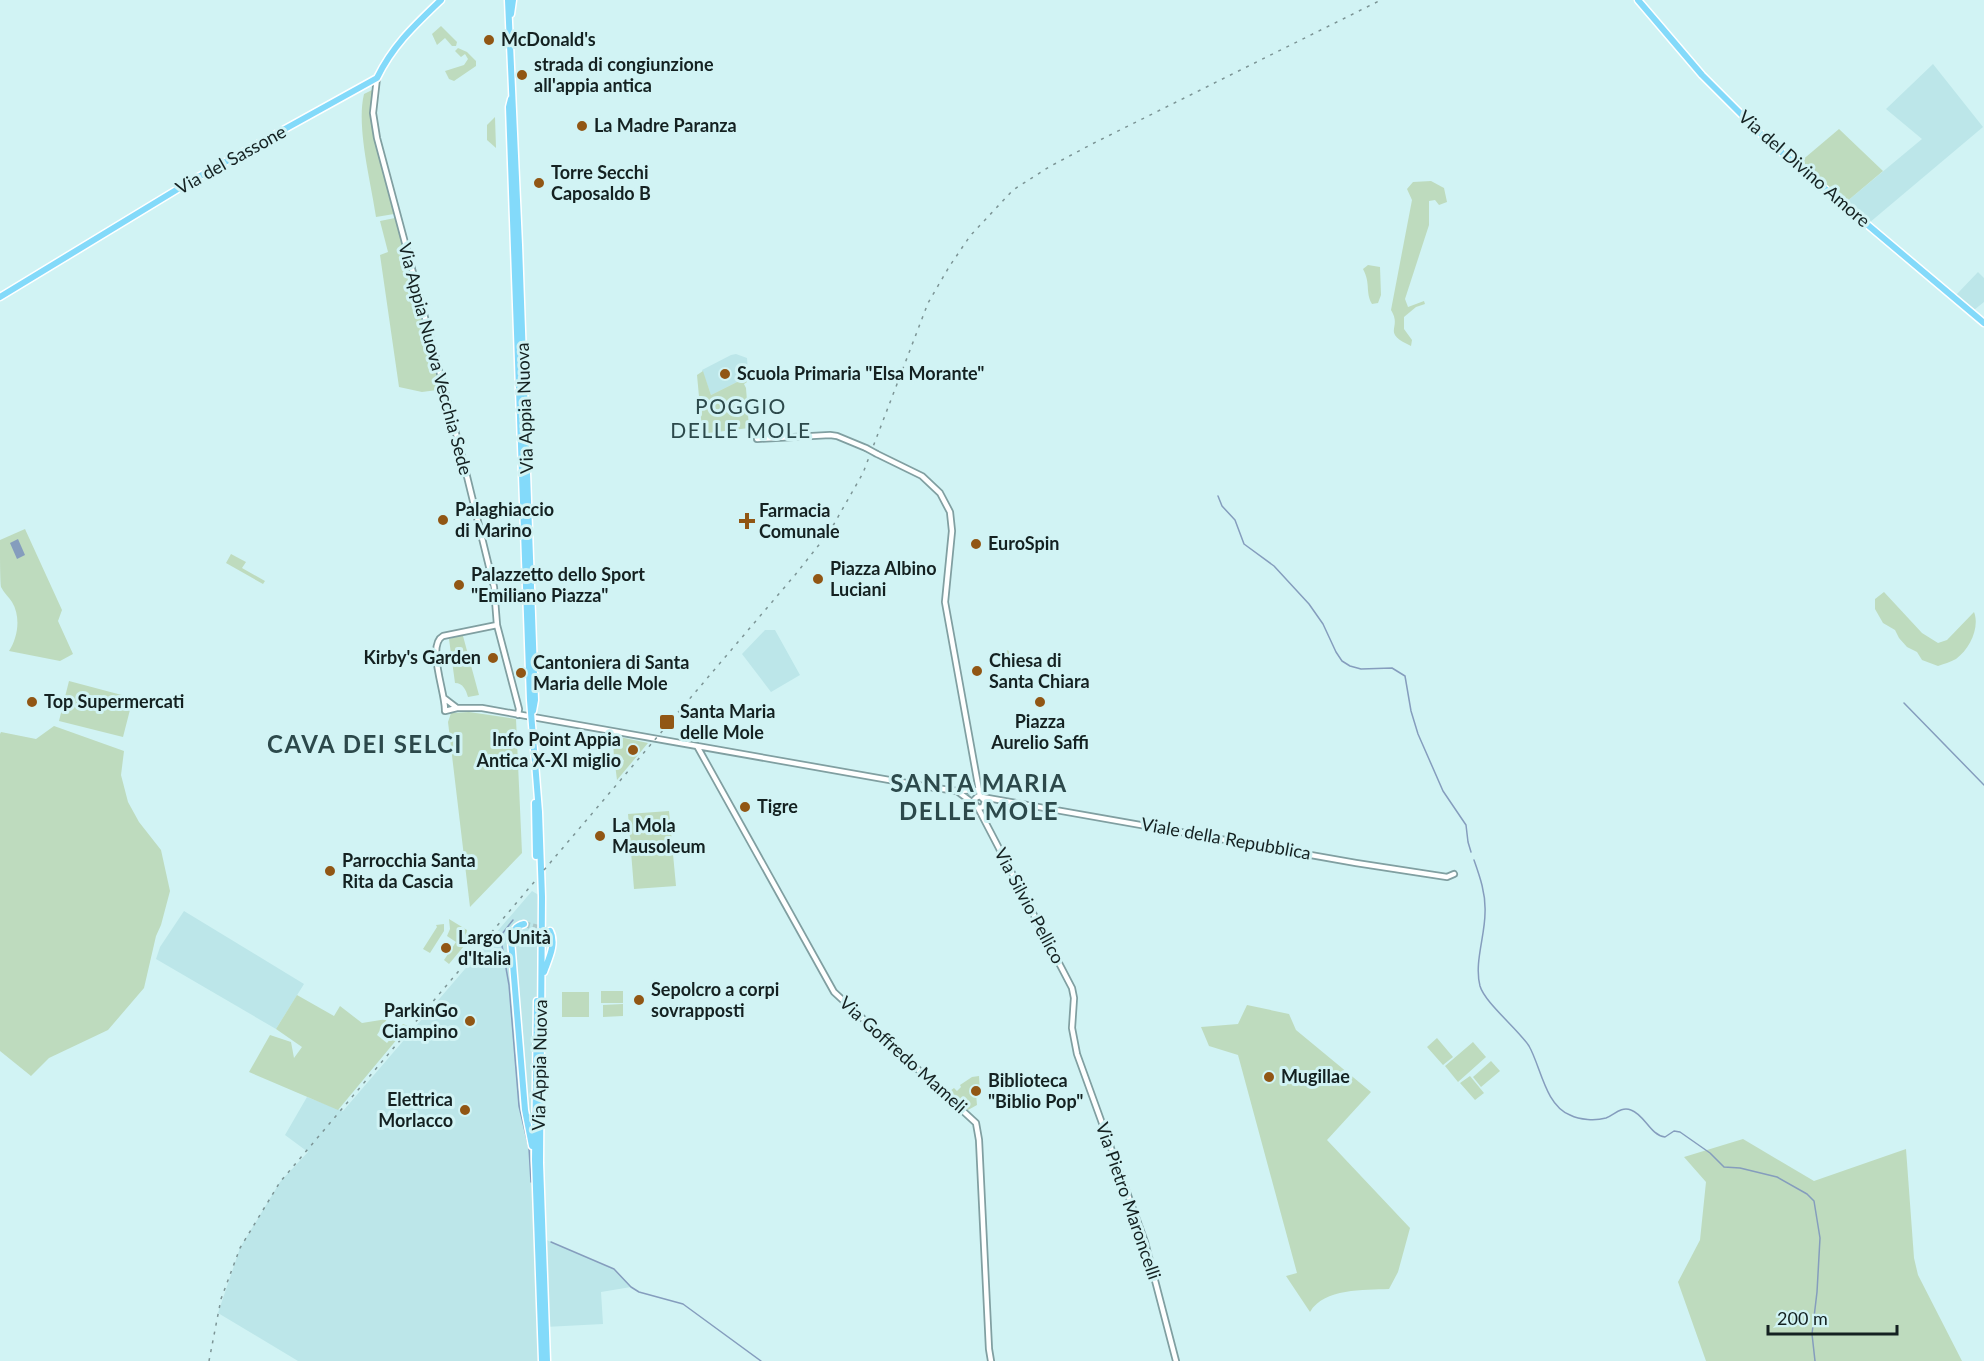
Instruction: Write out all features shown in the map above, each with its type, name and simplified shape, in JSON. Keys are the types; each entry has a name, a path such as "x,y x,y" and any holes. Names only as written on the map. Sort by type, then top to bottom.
{"main road":[{"path":"376,78 389,55 406,33 441,0"},
{"name":"Via Appia Nuova","path":"508,0 511,99 509,107 532,718 540,823 540,1163 547,1361"},
{"path":"509,32 513,0"},
{"name":"Via del Divino Amore","path":"1638,0 1707,81 1767,140 1984,323"},
{"name":"Via del Sassone","path":"0,297 208,172 376,78"},
{"name":"Via Appia Nuova","path":"536,770 538,906 535,1160 542,1361"},
{"path":"524,924 518,925 512,931 511,940 525,1110 535,1160"},
{"path":"541,979 553,943 549,931"}],"street":[{"name":"Via Appia Nuova Vecchia Sede","path":"376,78 374,113 377,138 494,586 497,625 519,709 518,715"},
{"path":"757,439 837,436 922,476 932,484 946,503 952,521 945,602 981,797 985,805"},
{"path":"497,625 438,639 436,645 445,711 457,708 482,708 957,791 980,790"},
{"path":"444,698 457,708"},
{"path":"519,709 532,718"},
{"name":"Via Goffredo Mameli","path":"697,746 834,992 976,1123 979,1140 991,1361"},
{"path":"957,791 978,808 999,800"},
{"path":"973,803 975,798 981,797"},
{"name":"Viale della Repubblica","path":"981,797 1356,863 1447,877 1454,874"},
{"name":"Via Silvio Pellico","path":"978,808 1071,985 1073,1006"},
{"name":"Via Pietro Maroncelli","path":"1073,1006 1072,1028 1077,1054 1145,1242 1176,1361"}],"shaded area":[{"path":"1933,64 1983,127 1869,223 1845,203 1922,139 1886,109"},
{"path":"1978,272 1984,278 1984,302 1974,310 1956,295"},
{"name":"Scuola Primaria \"Elsa Morante\"","path":"736,354 747,358 748,373 744,376 745,378 711,395 702,370"},
{"path":"18,539 25,555 17,559 10,543"},
{"path":"765,630 775,630 800,675 771,692 742,654"},
{"path":"532,891 542,897 542,1238 614,1269 631,1287 601,1292 603,1324 545,1327 547,1361 298,1361 218,1313 240,1248 280,1182 308,1152 285,1135 307,1097 343,1111"},
{"path":"184,911 304,984 276,1029 156,959 160,947"}],"green space":[{"path":"441,26 457,42 456,46 452,46 445,38 437,45 432,34"},
{"path":"458,48 467,52 476,61 476,66 454,81 449,79 445,71 464,65 468,59 465,54 461,57 455,51"},
{"path":"374,89 372,125 394,214 376,217 365,155 362,122 364,94"},
{"path":"495,117 496,148 487,140 487,125"},
{"path":"1839,129 1883,171 1845,203 1800,162"},
{"path":"1431,181 1444,188 1447,202 1439,205 1435,200 1429,201 1429,225 1405,299 1408,307 1424,301 1425,304 1416,307 1404,317 1404,329 1412,340 1411,346 1396,337 1394,316 1391,310 1412,200 1407,189 1413,182"},
{"path":"395,218 439,386 437,390 422,392 399,387 380,255 388,252 380,221"},
{"path":"1368,265 1380,267 1381,295 1378,303 1372,304 1369,296 1363,269"},
{"path":"703,371 711,395 745,378 749,428 708,433 702,429 697,375"},
{"path":"25,529 62,610 58,621 73,654 60,661 9,651 15,640 17,614 12,602 1,587 0,540"},
{"path":"231,554 246,562 242,568 265,581 263,584 226,563"},
{"path":"1884,592 1922,633 1938,643 1947,640 1974,612 1975,631 1966,650 1956,659 1938,666 1922,660 1917,652 1907,647 1895,630 1883,623 1875,609 1875,599"},
{"path":"463,636 479,695 468,697 465,689 455,683 449,639"},
{"path":"1008,650 1016,663 1007,668 1000,655"},
{"path":"69,681 133,698 123,737 59,721"},
{"path":"469,712 516,719 522,853 470,907 448,722 451,713"},
{"path":"54,726 124,751 121,775 128,802 139,822 161,850 170,891 156,936 144,988 108,1030 49,1058 31,1076 0,1051 0,734 1,732 36,739"},
{"path":"615,736 648,743 617,780 615,764 624,760 614,758 613,740"},
{"path":"669,811 676,886 634,889 628,814"},
{"path":"449,919 467,930 464,946 449,964 444,960 456,942 447,936 450,929"},
{"path":"444,924 444,931 430,953 423,949 437,927 436,925"},
{"path":"601,991 623,991 623,1003 601,1003"},
{"path":"562,992 589,992 589,1017 562,1017"},
{"path":"297,995 334,1016 340,1006 362,1023 387,1019 377,1035 387,1043 403,1024 408,1026 338,1110 249,1072 270,1035 291,1042 294,1058 302,1047 276,1029"},
{"path":"623,1004 623,1016 603,1017 603,1005"},
{"path":"1247,1005 1289,1014 1296,1030 1371,1092 1327,1140 1410,1228 1398,1272 1389,1289 1357,1290 1335,1294 1316,1304 1310,1312 1286,1276 1297,1273 1238,1055 1209,1046 1201,1027 1238,1024"},
{"path":"1437,1038 1453,1057 1443,1065 1427,1047"},
{"path":"1473,1042 1486,1057 1458,1082 1445,1066"},
{"path":"1491,1061 1500,1071 1481,1087 1473,1077"},
{"path":"979,1076 980,1093 976,1094 977,1105 968,1110 950,1094 950,1091 954,1088 957,1091 960,1085 972,1077"},
{"path":"1470,1076 1484,1093 1475,1100 1460,1083"},
{"path":"1743,1139 1814,1181 1906,1149 1914,1258 1918,1275 1962,1361 1706,1361 1678,1282 1700,1240 1706,1182 1684,1157"}],"waterway":[{"path":"1218,496 1222,506 1235,520 1244,544 1274,566 1309,604 1323,624 1342,661 1361,669 1392,668 1405,676 1411,711 1418,734 1443,791 1466,825 1471,852"},
{"path":"1904,703 1984,785"},
{"path":"1474,860 1485,899 1485,922 1478,968 1480,986 1488,1000 1529,1046 1555,1103 1574,1117 1592,1120 1606,1118 1624,1109 1631,1110 1640,1116 1655,1133 1665,1137 1674,1131 1680,1132 1710,1153 1724,1167 1740,1168 1777,1177 1807,1194 1814,1201 1820,1238 1812,1334 1815,1361"},
{"path":"513,920 502,934 501,940 509,985 519,1106 529,1148 531,1182"},
{"path":"551,1242 614,1269 639,1292 683,1304 761,1361"}],"tunnel":[{"path":"524,924 550,931"}],"railway":[{"path":"544,870 830,531 863,473 928,303 970,236 1013,190 1092,144 1381,0"},
{"path":"209,1361 221,1299 240,1248 280,1182 535,881"}],"place":[{"name":"McDonald's","path":"489,40"},
{"name":"strada di congiunzione all'appia antica","path":"522,75"},
{"name":"La Madre Paranza","path":"582,126"},
{"name":"Torre Secchi Caposaldo B","path":"539,183"},
{"name":"Scuola Primaria \"Elsa Morante\"","path":"725,374"},
{"name":"Palaghiaccio di Marino","path":"443,520"},
{"name":"Farmacia Comunale","path":"747,521"},
{"name":"EuroSpin","path":"976,544"},
{"name":"Piazza Albino Luciani","path":"818,579"},
{"name":"Palazzetto dello Sport \"Emiliano Piazza\"","path":"459,585"},
{"name":"Kirby's Garden","path":"493,658"},
{"name":"Chiesa di Santa Chiara","path":"977,671"},
{"name":"Cantoniera di Santa Maria delle Mole","path":"521,673"},
{"name":"Top Supermercati","path":"32,702"},
{"name":"Piazza Aurelio Saffi","path":"1040,702"},
{"name":"Santa Maria delle Mole","path":"667,722"},
{"name":"Info Point Appia Antica X-XI miglio","path":"633,750"},
{"name":"Tigre","path":"745,807"},
{"name":"La Mola Mausoleum","path":"600,836"},
{"name":"Parrocchia Santa Rita da Cascia","path":"330,871"},
{"name":"Largo Unità d'Italia","path":"446,948"},
{"name":"Sepolcro a corpi sovrapposti","path":"639,1000"},
{"name":"ParkinGo Ciampino","path":"470,1021"},
{"name":"Mugillae","path":"1269,1077"},
{"name":"Biblioteca \"Biblio Pop\"","path":"976,1091"},
{"name":"Elettrica Morlacco","path":"465,1110"}],"district":[{"name":"POGGIO DELLE MOLE","path":"741,419"},
{"name":"CAVA DEI SELCI","path":"365,745"},
{"name":"SANTA MARIA DELLE MOLE","path":"979,798"}]}
